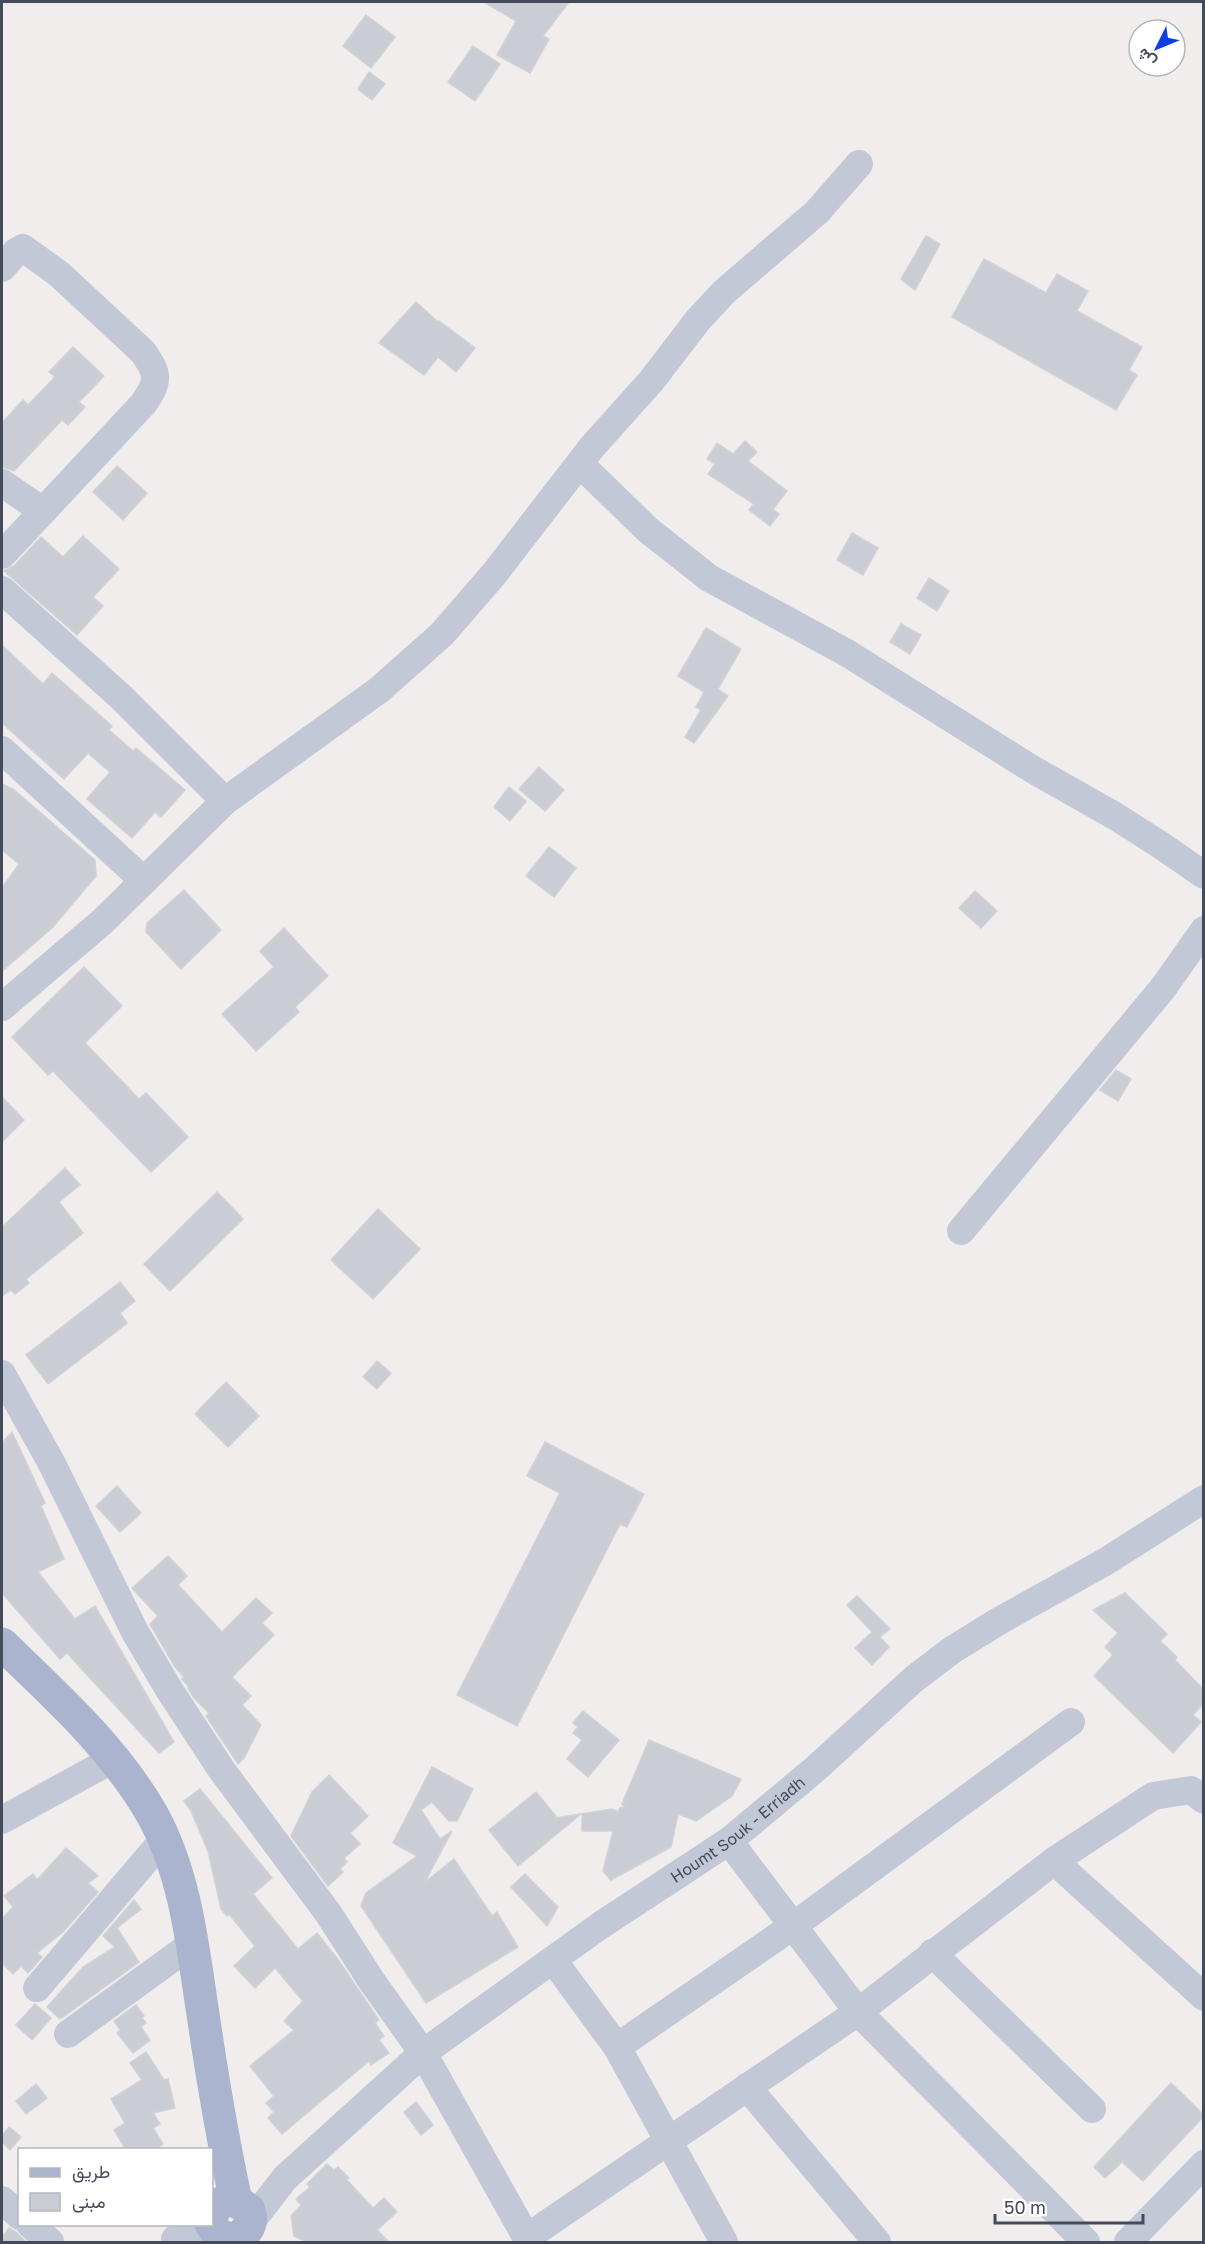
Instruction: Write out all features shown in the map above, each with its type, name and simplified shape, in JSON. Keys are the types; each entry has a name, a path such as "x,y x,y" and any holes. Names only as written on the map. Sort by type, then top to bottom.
{"main road":[{"path":"2,1644 115,1758 134,1784 164,1839 184,1896 219,2124 219,2225"}],"street":[{"path":"2,1007 102,922 225,801 379,690 442,634 494,574 592,447 651,380 698,320 724,292 816,212 859,164"},
{"path":"2,268 16,252 23,248 59,274 143,352 156,377 155,386 144,403 2,555"},
{"path":"580,464 648,530 709,578 847,653 1032,769 1124,821 1203,875"},
{"path":"2,483 43,511"},
{"path":"2,590 121,697 225,801"},
{"path":"2,752 143,880"},
{"path":"961,1231 1163,988 1203,930"},
{"path":"2,1374 51,1462 135,1632 170,1691 221,1769 328,1913 371,1980 423,2053 528,2240 668,2141 858,2012 1054,1861 1153,1796 1191,1790 1203,1800"},
{"name":"Houmt Souk - Erriadh","path":"219,2225 285,2178 423,2053 601,1925 729,1841 814,1770 914,1679 952,1650 1105,1562 1203,1499"},
{"path":"617,2047 793,1926 1071,1722"},
{"path":"2,1820 115,1758"},
{"path":"37,1988 164,1839"},
{"path":"729,1841 858,2012 1086,2242"},
{"path":"1054,1861 1203,1997"},
{"path":"68,2034 192,1944"},
{"path":"932,1953 1092,2109"},
{"path":"553,1960 617,2047 724,2242"},
{"path":"747,2087 877,2242"},
{"path":"1128,2242 1203,2164"},
{"path":"2,2200 18,2214"},
{"path":"32,2226 50,2242"}],"building":[{"path":"484,2 569,2 543,36 549,39 530,73 497,55 516,21"},
{"path":"366,15 395,37 371,68 343,46"},
{"path":"473,46 500,64 475,101 448,82"},
{"path":"369,72 385,84 372,100 358,89"},
{"path":"926,236 940,244 915,290 901,279"},
{"path":"984,259 1046,293 1057,274 1088,291 1077,311 1142,347 1129,370 1137,375 1116,410 952,317"},
{"path":"416,302 438,322 475,348 456,372 438,357 424,375 379,343"},
{"path":"73,347 104,376 79,402 85,407 68,425 62,420 14,471 2,467 2,423 23,400 28,405 55,377 49,372"},
{"path":"745,441 757,452 748,461 787,491 773,509 779,514 770,526 749,510 754,504 708,474 715,464 707,459 717,443 733,454"},
{"path":"117,466 147,493 123,520 93,492"},
{"path":"852,533 878,548 863,575 837,560"},
{"path":"83,536 119,569 93,597 103,606 77,635 4,571 14,566 41,537 63,557"},
{"path":"929,578 949,591 937,611 917,598"},
{"path":"901,624 921,635 910,654 890,642"},
{"path":"706,628 741,649 718,689 728,696 694,743 685,737 701,710 696,707 704,692 678,676"},
{"path":"2,645 43,684 52,673 112,726 109,730 133,751 136,748 185,790 161,817 155,812 132,838 87,799 110,772 88,753 64,779 2,723"},
{"path":"539,767 564,790 545,811 519,789"},
{"path":"2,784 13,789 95,860 96,876 52,928 2,971 2,888 19,864 2,850"},
{"path":"509,787 526,801 510,821 494,807"},
{"path":"549,847 576,868 554,897 526,876"},
{"path":"184,890 221,930 181,969 146,932 147,923"},
{"path":"975,891 997,911 981,928 959,908"},
{"path":"284,928 328,976 295,1007 299,1012 256,1051 222,1014 274,967 260,951"},
{"path":"84,967 122,1006 85,1043 139,1099 146,1093 188,1137 151,1172 53,1071 48,1075 12,1037"},
{"path":"1116,1070 1131,1079 1118,1101 1100,1090"},
{"path":"2,1097 24,1120 2,1142"},
{"path":"65,1168 80,1185 59,1202 83,1233 26,1279 29,1283 15,1294 11,1290 2,1296 2,1227"},
{"path":"217,1192 243,1219 170,1291 144,1264"},
{"path":"378,1209 420,1249 373,1299 331,1260"},
{"path":"120,1282 135,1301 120,1313 127,1323 48,1384 26,1355"},
{"path":"377,1361 391,1373 377,1389 363,1377"},
{"path":"226,1382 259,1416 228,1447 195,1414"},
{"path":"12,1432 45,1503 41,1506 64,1559 38,1572 75,1619 95,1606 174,1742 159,1753 67,1653 60,1659 2,1593 2,1443"},
{"path":"545,1442 644,1494 627,1527 620,1524 517,1726 457,1695 560,1493 527,1476"},
{"path":"117,1486 141,1513 120,1532 96,1506"},
{"path":"168,1556 187,1576 178,1585 222,1632 256,1598 272,1613 262,1623 274,1635 232,1677 251,1696 242,1705 261,1725 244,1758 238,1764 206,1716 209,1713 194,1698 182,1679 184,1677 175,1667 150,1624 158,1616 132,1588"},
{"path":"1125,1593 1167,1634 1160,1641 1177,1657 1175,1660 1203,1689 1203,1704 1193,1715 1201,1722 1173,1753 1094,1676 1113,1655 1105,1647 1118,1633 1093,1610"},
{"path":"857,1596 890,1629 880,1637 889,1647 872,1665 855,1648 872,1632 847,1605"},
{"path":"583,1711 619,1740 588,1777 567,1759 582,1740 573,1733 578,1727 573,1723"},
{"path":"649,1740 741,1779 732,1796 696,1821 678,1814 671,1847 611,1880 603,1871 613,1831 582,1831 582,1814 612,1809 618,1812 620,1808 625,1807 622,1804"},
{"path":"432,1767 473,1789 457,1821 449,1821 432,1802 421,1810 440,1839 452,1831 425,1882 454,1859 492,1916 497,1912 518,1947 426,2003 361,1906 366,1893 417,1856 393,1843"},
{"path":"329,1775 368,1816 350,1833 360,1844 344,1858 347,1862 340,1869 343,1872 328,1886 291,1836 312,1792"},
{"path":"200,1789 272,1878 253,1894 298,1949 317,1933 379,2020 375,2023 384,2036 379,2040 389,2053 371,2065 369,2061 282,2134 268,2118 274,2112 266,2103 274,2096 250,2066 294,2030 284,2021 303,2001 275,1968 255,1988 234,1966 255,1946 229,1914 227,1916 221,1909 208,1851 191,1811 184,1801"},
{"path":"536,1792 556,1816 555,1818 581,1814 518,1866 489,1830"},
{"path":"66,1848 98,1876 88,1883 98,1892 63,1932 37,1953 42,1957 28,1973 21,1966 13,1974 2,1963 2,1919 13,1907 4,1896 33,1874 37,1880"},
{"path":"525,1874 558,1907 547,1926 511,1887"},
{"path":"134,1900 141,1909 117,1928 139,1962 60,2019 47,2007 83,1967 115,1947 103,1936"},
{"path":"35,2004 51,2018 32,2040 16,2025"},
{"path":"136,2005 146,2023 141,2027 150,2040 133,2053 117,2033 120,2030 114,2021"},
{"path":"146,2052 164,2080 168,2079 175,2108 153,2113 160,2124 153,2128 163,2144 158,2148 125,2148 114,2130 125,2123 111,2099 142,2080 130,2063"},
{"path":"1171,2083 1203,2114 1203,2117 1143,2181 1122,2162 1105,2178 1094,2167"},
{"path":"36,2084 47,2098 26,2114 16,2101"},
{"path":"416,2102 433,2125 421,2135 404,2112"},
{"path":"9,2127 21,2137 10,2150 2,2142 2,2136"},
{"path":"327,2164 334,2170 338,2167 373,2208 384,2198 397,2212 377,2230 389,2242 303,2242 294,2236 291,2216 301,2205 296,2199 310,2187 307,2184"},
{"path":"9,2228 26,2242 2,2242 2,2237"}]}
